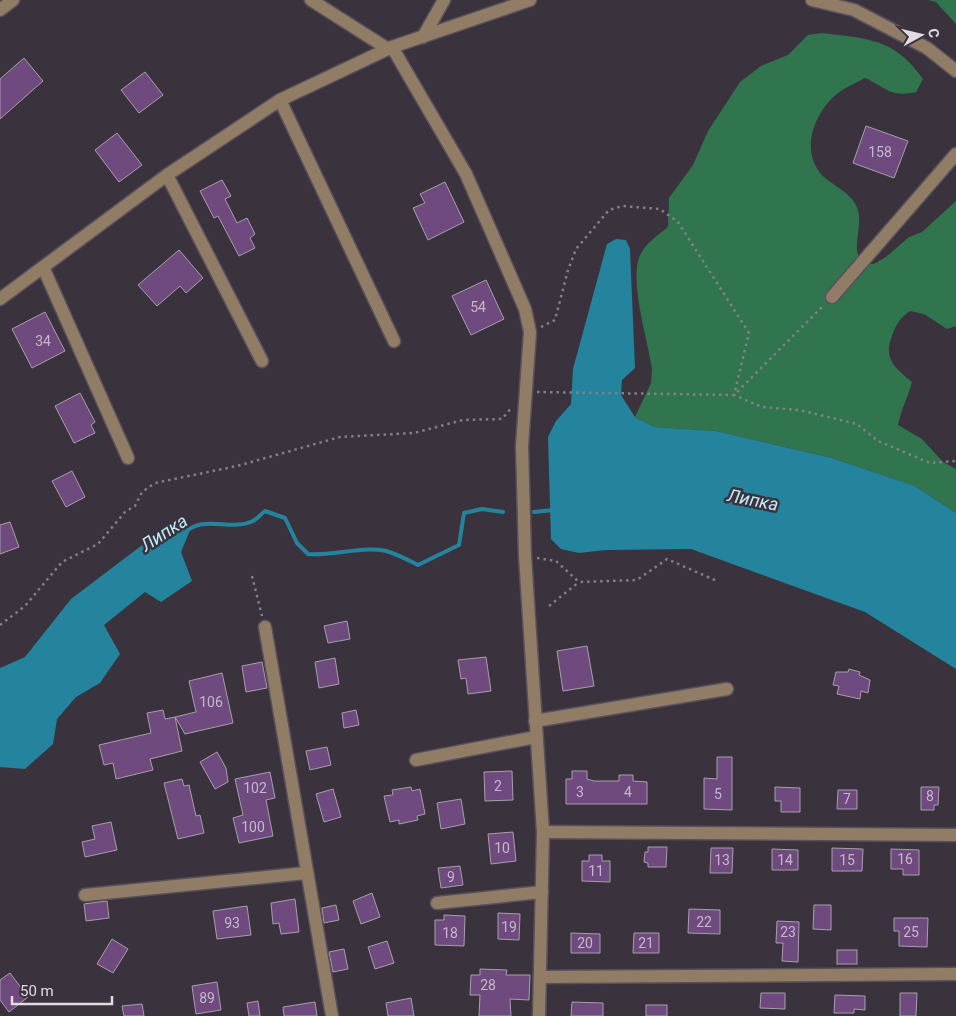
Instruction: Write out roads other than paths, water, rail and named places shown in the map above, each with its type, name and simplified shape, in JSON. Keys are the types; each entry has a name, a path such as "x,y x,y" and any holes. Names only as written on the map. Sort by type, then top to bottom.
{"street":[{"path":"0,10 13,0"},
{"path":"311,0 390,48 466,174 525,308 530,332 522,446 525,556 543,832 539,1016"},
{"path":"423,37 444,0"},
{"path":"0,299 167,175 280,100 390,48 530,0"},
{"path":"812,0 854,10 927,48 956,71"},
{"path":"280,100 394,341"},
{"path":"832,297 956,154"},
{"path":"167,175 262,361"},
{"path":"43,267 128,458"},
{"path":"265,627 332,1016"},
{"path":"535,721 727,689"},
{"path":"416,760 536,738"},
{"path":"543,832 956,835"},
{"path":"85,896 306,873"},
{"path":"437,903 542,892"},
{"path":"540,977 956,974"}],"water":[{"path":"616,239 626,240 630,249 635,368 622,380 621,395 635,417 654,427 716,431 832,458 915,486 956,513 956,669 865,612 691,549 606,550 579,553 561,549 551,539 548,437 556,421 571,404 573,369 607,244"},
{"path":"170,524 191,528 181,552 192,581 161,602 145,592 104,625 120,654 100,683 76,697 57,719 53,744 25,769 0,767 0,668 25,657 71,599"}],"waterway":[{"name":"Липка","path":"188,530 203,524 245,524 254,520 265,511 285,518 297,543 308,554 376,550 386,551 418,565 459,545 464,513 482,509 503,512"},
{"name":"Липка","path":"534,512 553,510"}]}
